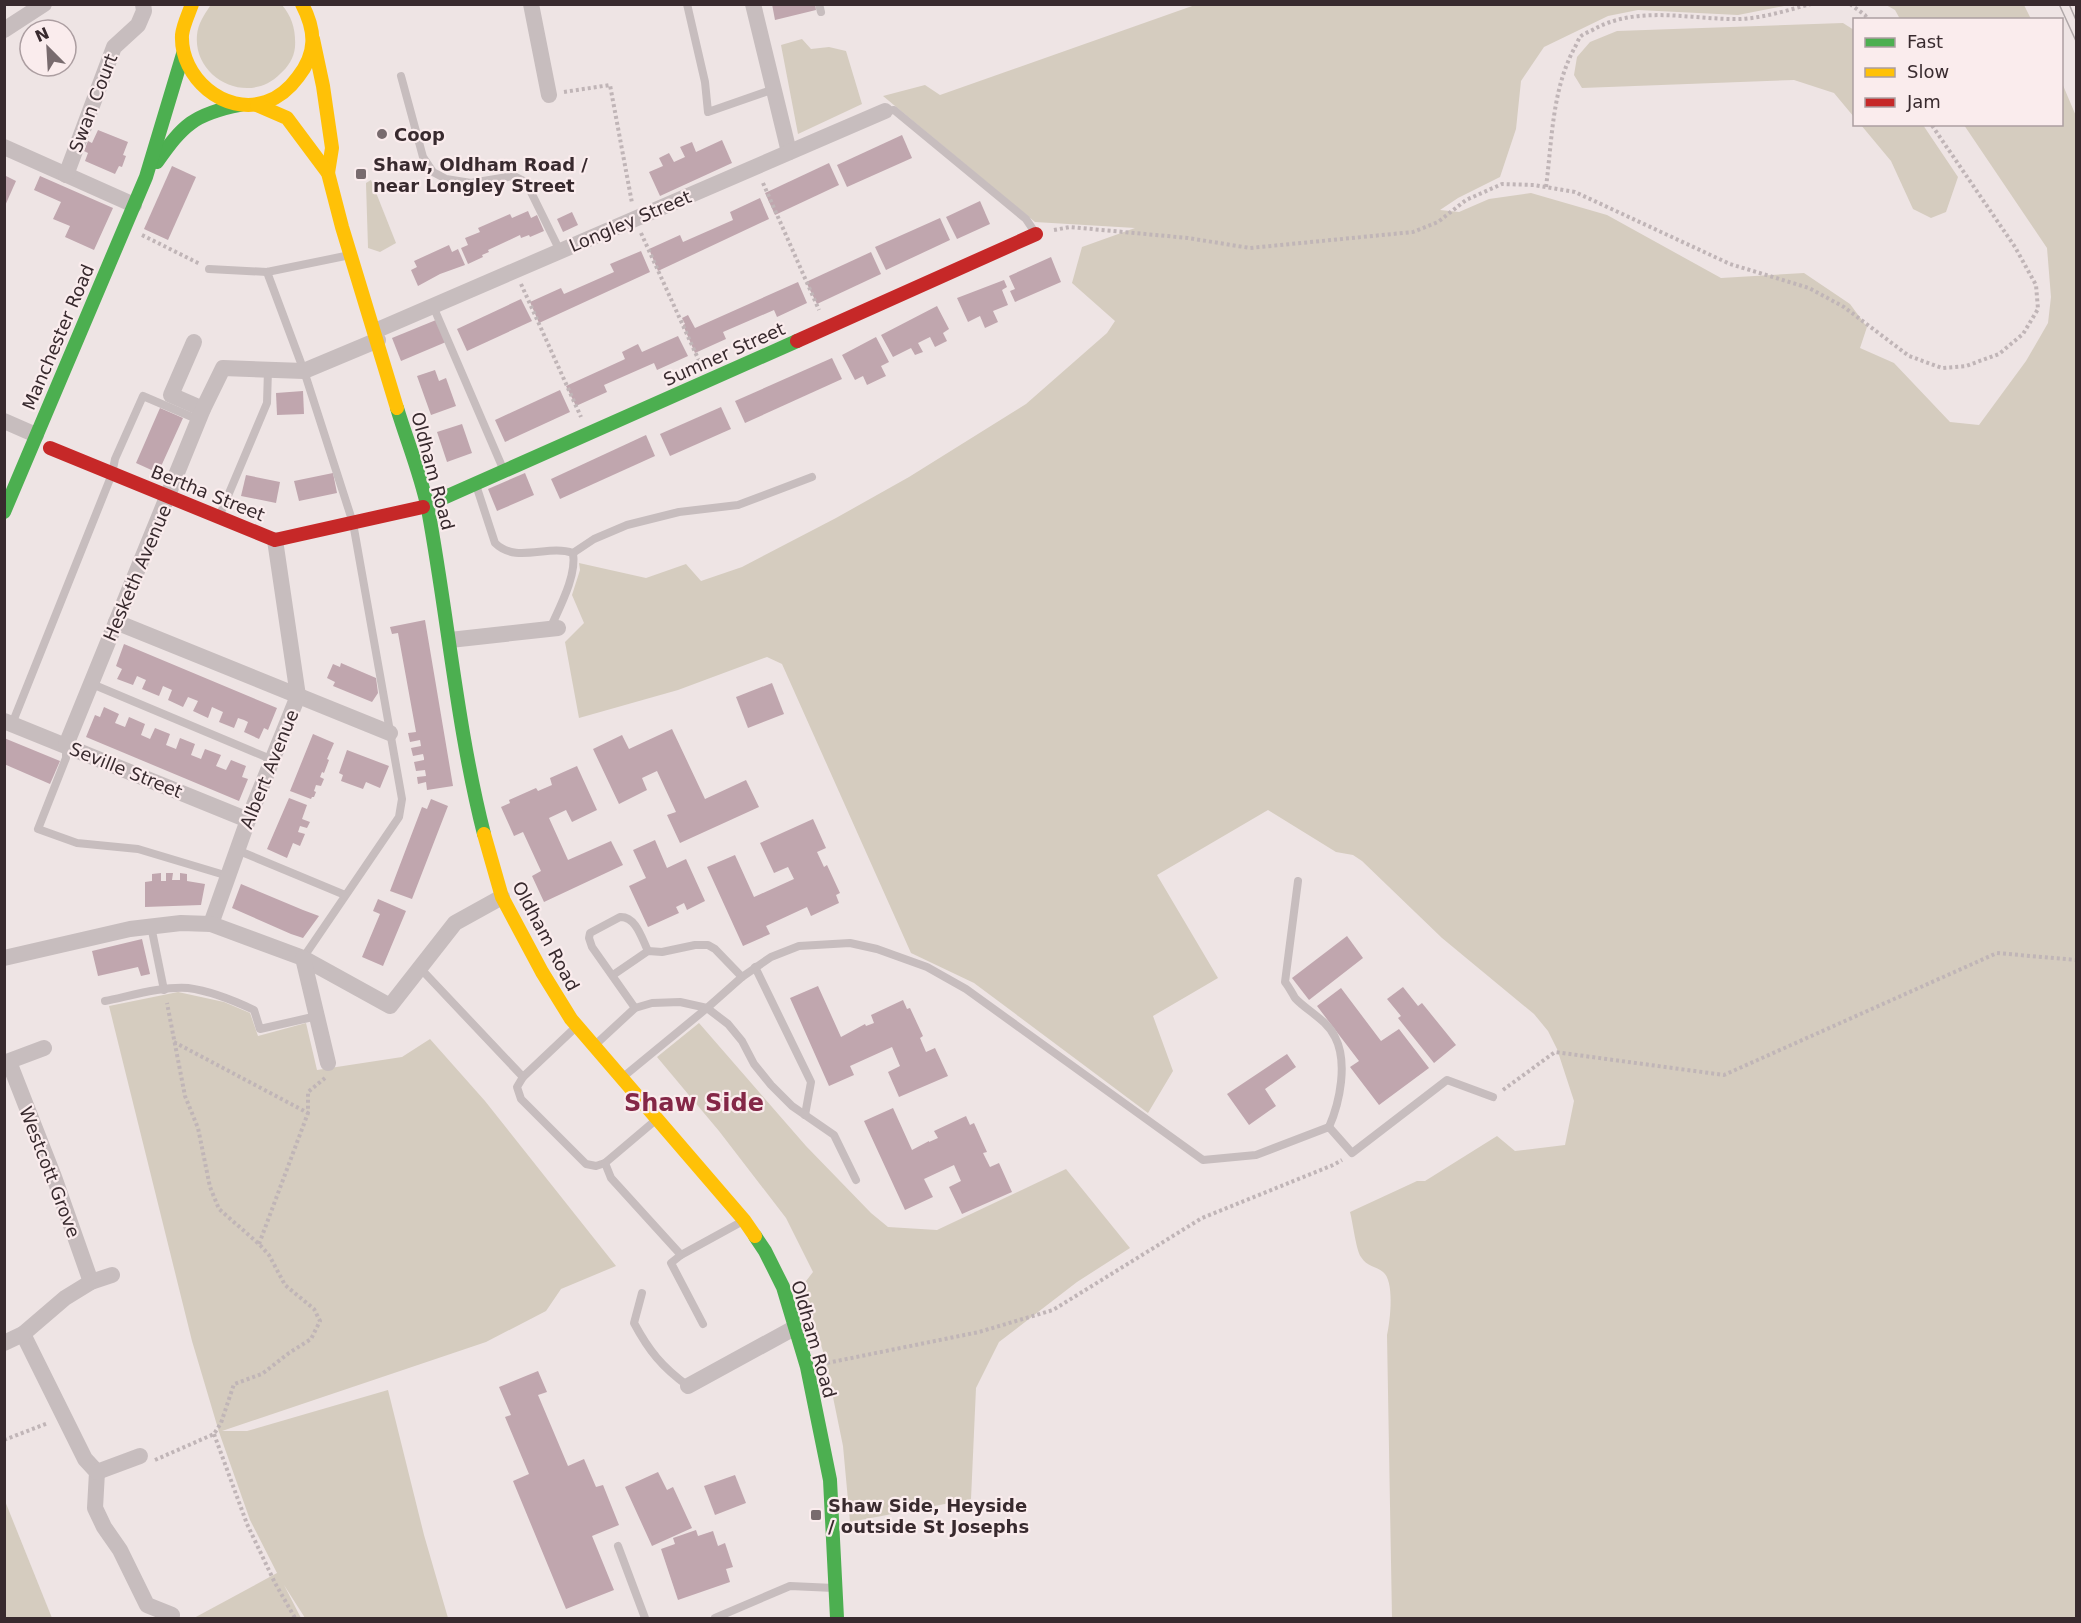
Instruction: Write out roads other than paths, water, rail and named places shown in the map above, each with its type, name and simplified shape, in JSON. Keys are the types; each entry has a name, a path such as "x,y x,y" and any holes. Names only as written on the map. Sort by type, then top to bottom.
{"main road":[{"path":"192,4 182,31 183,54 195,80 207,92 222,101 240,105 257,105 274,100 289,90 301,78 310,60 313,37"},
{"name":"Oldham Road","path":"303,5 310,22 323,86 332,148 328,173"},
{"name":"Manchester Road","path":"4,512 146,177 183,54"},
{"name":"Manchester Road","path":"146,177 188,123 211,111 240,105"},
{"name":"Oldham Road","path":"257,105 287,118 328,173 427,506 472,788 502,897 542,972 578,1026 744,1220 765,1251 783,1287 807,1367 830,1480 837,1618"},
{"name":"Sumner Street","path":"427,506 1036,234"},
{"name":"Bertha Street","path":"50,448 275,540 427,506"}],"street":[{"path":"4,30 44,4"},
{"name":"Swan Court","path":"66,175 114,47 138,25 144,11 143,4"},
{"path":"178,4 182,31"},
{"path":"531,4 549,95"},
{"path":"753,4 789,152"},
{"name":"Longley Street","path":"304,371 433,306 885,111"},
{"path":"4,147 134,205"},
{"path":"194,342 171,395 201,415"},
{"name":"Hesketh Avenue","path":"66,745 201,415 223,368 268,369"},
{"path":"268,369 304,371"},
{"path":"4,421 36,435"},
{"name":"Albert Avenue","path":"211,924 248,820 298,696 275,540"},
{"path":"116,622 390,733"},
{"path":"450,640 554,628"},
{"name":"Seville Street","path":"8,722 248,820"},
{"path":"4,958 130,929 181,923 211,924 303,958 390,1006 455,923 502,897"},
{"path":"303,958 328,1063"},
{"name":"Westcott Grove","path":"44,1048 7,1062 54,1177 91,1282"},
{"path":"4,1343 23,1334 65,1298 91,1282 112,1275"},
{"path":"688,1386 796,1327"},
{"path":"23,1334 85,1459 98,1472 95,1509 104,1527 120,1551 147,1605 172,1616"},
{"path":"98,1472 140,1456"}],"lane":[{"path":"687,4 705,82 708,112 774,89"},
{"path":"401,76 423,157 434,172 446,179 471,183 514,176 526,182 560,251"},
{"path":"885,111 894,110 1026,219 1036,234"},
{"path":"209,270 267,272 351,255"},
{"path":"267,272 304,371 353,523 402,799 399,817 303,958"},
{"path":"433,306 504,472"},
{"path":"219,517 267,403 268,369"},
{"path":"8,722 143,396 201,415"},
{"path":"476,484 495,543 507,553 559,549 573,553 594,539 627,525 680,512 738,505 812,477"},
{"path":"554,628 572,574 573,553"},
{"path":"92,684 273,760"},
{"path":"66,745 66,758 38,829 77,843 138,849 228,876"},
{"path":"237,850 345,895"},
{"path":"623,1077 742,977 771,957 799,946 850,943 877,949 927,967 966,988 1203,1160 1256,1155 1329,1127 1337,1108 1341,1078 1335,1036 1311,1010 1296,999 1285,982 1298,881"},
{"path":"635,1008 590,943 590,933 620,916 626,916 632,919 648,951"},
{"path":"151,926 164,990"},
{"path":"613,975 648,951 662,952 695,945 708,945 715,949 742,977"},
{"path":"755,967 811,1082 805,1115"},
{"path":"420,968 523,1077"},
{"path":"105,1000 187,988 227,997 254,1010 260,1029 317,1016"},
{"path":"594,1045 635,1008 652,1003 680,1002 707,1008 728,1024 742,1041 754,1064 792,1106 834,1135 856,1180"},
{"path":"578,1026 523,1077 518,1087 521,1099 586,1164 596,1167 605,1163 658,1118"},
{"path":"1329,1127 1352,1153 1447,1080 1493,1097"},
{"path":"605,1163 611,1178 681,1255"},
{"path":"703,1324 671,1263 681,1255 744,1220"},
{"path":"642,1293 634,1323 653,1355 666,1370 688,1386"},
{"path":"618,1546 645,1618"},
{"path":"716,1618 790,1586 835,1588"}],"tram line":[{"path":"2059,4 2076,41"},
{"path":"2069,4 2076,20"}],"place":[{"name":"Coop","path":"382,134"},
{"name":"Shaw, Oldham Road / near Longley Street","path":"361,174"},
{"name":"Shaw Side, Heyside / outside St Josephs","path":"816,1515"}],"district":[{"name":"Shaw Side","path":"694,1103"}]}
